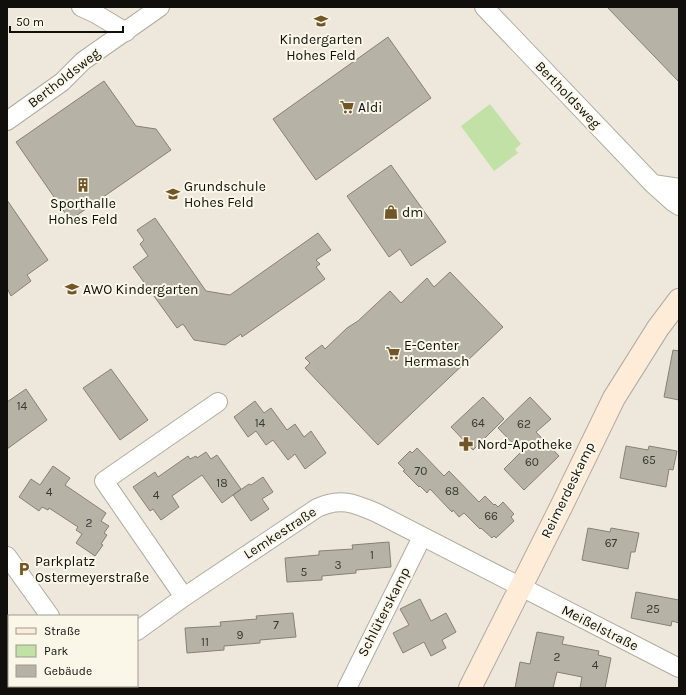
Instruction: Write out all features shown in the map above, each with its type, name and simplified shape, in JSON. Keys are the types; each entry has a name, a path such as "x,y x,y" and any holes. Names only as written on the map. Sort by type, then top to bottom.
{"main road":[{"name":"Reimerdeskamp","path":"470,688 614,398 658,328 679,300"}],"street":[{"path":"81,7 126,32"},
{"name":"Bertholdsweg","path":"7,121 62,82 83,61 160,7"},
{"name":"Bertholdsweg","path":"484,7 653,184 679,206"},
{"path":"653,184 679,188"},
{"path":"184,597 104,481 218,402"},
{"name":"Lemkestraße","path":"138,630 184,597 317,508 325,504 341,501 356,504 520,587"},
{"name":"Schlüterskamp","path":"347,688 422,537"},
{"path":"7,556 49,615"},
{"name":"Meißelstraße","path":"520,587 679,668"}],"green space":[{"path":"490,104 521,144 515,149 518,153 494,171 461,126"}],"building":[{"path":"607,7 679,7 679,82"},
{"name":"Aldi","path":"388,37 431,98 316,180 273,119"},
{"name":"Sporthalle Hohes Feld","path":"104,81 136,126 156,129 171,150 70,220 16,142"},
{"name":"dm","path":"391,165 446,242 411,266 400,249 389,257 347,196"},
{"path":"7,200 48,260 27,275 31,281 11,296 7,288"},
{"name":"Grundschule Hohes Feld","path":"155,218 206,291 230,295 318,233 331,250 316,260 320,264 316,267 325,279 242,337 241,334 225,345 194,340 183,324 177,328 133,267 148,256 140,244 144,240 137,230"},
{"name":"E-Center Hermasch","path":"450,272 503,327 378,445 305,368 310,363 305,358 322,345 325,349 390,291 401,303 427,278 434,287"},
{"path":"673,350 679,351 679,400 664,397"},
{"path":"111,369 148,420 120,440 83,388"},
{"path":"26,389 47,420 7,449 7,402"},
{"path":"483,397 504,419 473,450 451,427"},
{"path":"530,397 551,419 536,432 559,456 524,490 504,469 521,452 498,428"},
{"path":"255,401 264,413 271,408 287,430 295,424 304,437 311,431 326,453 305,469 295,454 288,460 273,440 266,445 256,431 248,437 234,417"},
{"path":"626,446 648,450 649,446 677,451 673,470 669,469 666,487 620,478"},
{"path":"417,448 444,476 449,471 479,502 485,496 498,507 503,502 514,514 511,517 514,521 496,538 494,536 492,538 481,528 480,529 464,513 459,517 453,510 452,512 430,489 427,493 420,486 419,487 403,471 405,470 398,463 410,451 412,453"},
{"path":"206,452 211,459 217,455 241,489 222,503 202,475 172,496 179,507 161,520 153,509 150,511 133,487 155,472 158,477 188,456 190,459 196,456 197,458"},
{"path":"53,466 70,478 65,485 106,513 101,521 109,526 104,533 107,535 101,544 103,545 95,556 76,543 82,534 76,530 78,527 49,508 48,510 42,507 39,511 19,497 31,479 40,485"},
{"path":"263,477 273,492 262,499 269,509 251,521 233,495 249,484 251,485"},
{"path":"588,528 610,532 611,528 639,533 635,552 631,552 628,569 582,560"},
{"path":"389,542 391,567 356,570 356,573 322,576 322,580 287,582 285,558 319,555 319,551 353,549 352,545"},
{"path":"636,592 679,600 679,623 672,621 671,626 631,618"},
{"path":"420,599 431,621 446,613 456,632 442,640 446,648 431,656 424,642 403,653 393,633 409,625 400,609"},
{"path":"293,613 296,637 260,640 260,643 224,646 224,650 187,653 185,628 221,626 220,622 257,619 256,616"},
{"path":"537,632 564,637 562,644 599,651 598,655 611,658 605,688 580,688 582,677 557,672 553,688 515,688 520,662 530,664"}],"place":[{"name":"Kindergarten Hohes Feld","path":"321,21"},
{"name":"Aldi","path":"347,107"},
{"name":"Sporthalle Hohes Feld","path":"83,185"},
{"name":"Grundschule Hohes Feld","path":"173,194"},
{"name":"dm","path":"391,212"},
{"name":"AWO Kindergarten","path":"72,289"},
{"name":"E-Center Hermasch","path":"393,353"},
{"name":"Nord-Apotheke","path":"466,444"},
{"name":"Parkplatz Ostermeyerstraße","path":"24,569"}]}
